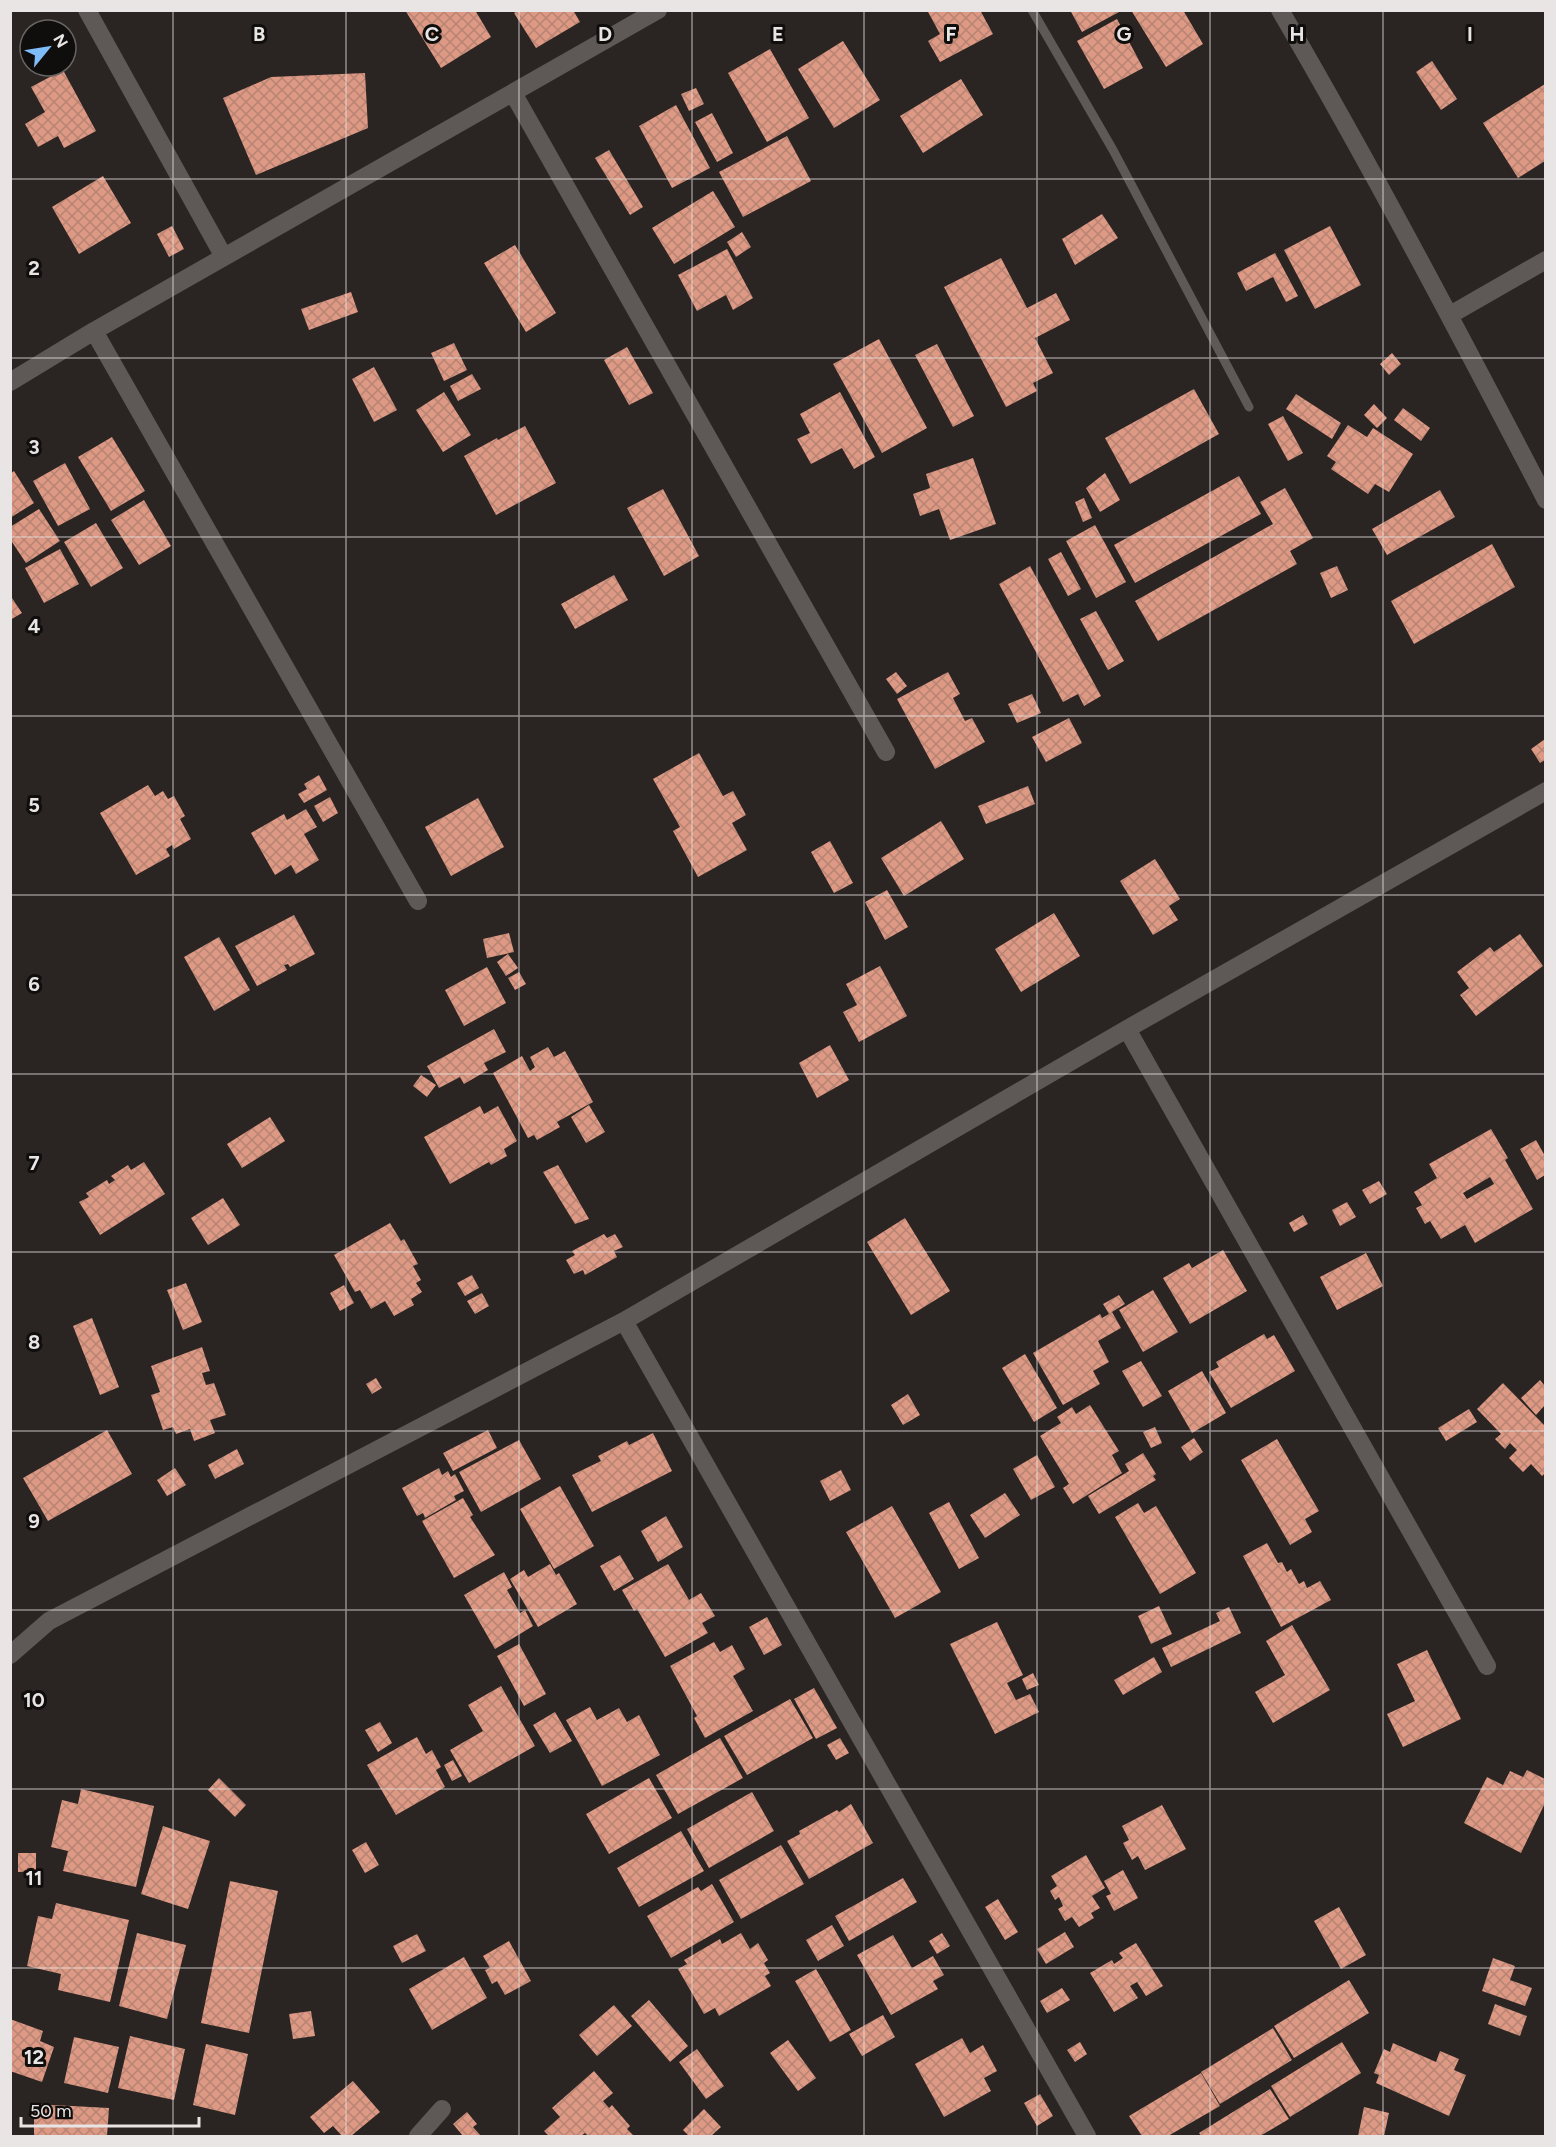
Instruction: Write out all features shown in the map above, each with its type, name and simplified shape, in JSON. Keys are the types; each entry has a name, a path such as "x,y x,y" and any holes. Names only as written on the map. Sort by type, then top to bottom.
{"street":[{"path":"87,10 224,257"},
{"path":"10,382 94,331 658,10"},
{"path":"1280,10 1330,96 1450,315 1545,500"},
{"path":"513,93 886,752"},
{"path":"1450,315 1545,261"},
{"path":"94,331 418,901"},
{"path":"10,1656 49,1621 624,1321 1127,1029 1545,791"},
{"path":"1127,1029 1487,1666"},
{"path":"624,1321 1087,2136"},
{"path":"418,2136 442,2109"}],"lane":[{"path":"1032,10 1113,150 1249,407"}],"building":[{"path":"405,10 475,10 491,37 441,68"},
{"path":"518,10 573,10 580,22 536,48 514,13"},
{"path":"927,10 980,10 993,34 940,62 928,41 940,34"},
{"path":"1070,10 1119,10 1119,12 1082,32"},
{"path":"1131,10 1183,10 1203,44 1166,67"},
{"path":"1117,19 1143,68 1104,89 1077,41"},
{"path":"843,41 880,100 834,128 798,69"},
{"path":"770,49 809,118 767,142 728,73"},
{"path":"1432,61 1457,99 1441,110 1416,72"},
{"path":"365,73 368,128 256,175 223,98 271,77"},
{"path":"48,78 67,78 96,131 64,148 58,136 38,147 25,124 45,112 31,87"},
{"path":"961,79 983,115 923,153 900,116"},
{"path":"1545,84 1545,161 1518,178 1483,123"},
{"path":"696,88 704,104 689,111 681,94"},
{"path":"676,105 710,168 672,188 639,126"},
{"path":"712,113 733,153 717,162 695,122"},
{"path":"787,136 811,181 743,217 719,172"},
{"path":"609,150 643,207 630,215 595,158"},
{"path":"103,176 131,223 79,254 52,207"},
{"path":"713,191 735,227 674,264 652,228"},
{"path":"1102,214 1118,238 1075,265 1062,239"},
{"path":"172,226 184,249 169,257 157,234"},
{"path":"1330,226 1361,285 1315,309 1284,250"},
{"path":"742,232 751,247 736,257 727,242"},
{"path":"515,245 556,313 526,332 484,263"},
{"path":"727,249 753,298 733,310 726,295 697,311 678,275"},
{"path":"1275,253 1298,296 1286,302 1273,277 1246,291 1237,273"},
{"path":"1001,258 1027,308 1056,293 1070,320 1035,338 1053,373 1033,383 1037,391 1006,407 944,287"},
{"path":"351,292 358,312 309,330 301,309"},
{"path":"879,339 927,428 882,453 833,364"},
{"path":"454,343 467,370 444,381 431,353"},
{"path":"937,344 974,416 953,427 915,355"},
{"path":"627,347 653,393 629,405 604,360"},
{"path":"1392,353 1401,364 1389,375 1380,364"},
{"path":"374,367 397,410 374,422 352,379"},
{"path":"472,374 481,389 458,401 450,386"},
{"path":"1194,389 1219,434 1130,484 1105,438"},
{"path":"444,392 471,435 443,452 416,410"},
{"path":"840,392 875,457 854,469 842,448 811,464 797,439 810,433 800,414"},
{"path":"1296,394 1341,423 1332,439 1286,409"},
{"path":"1374,404 1387,418 1377,428 1364,415"},
{"path":"1403,408 1430,428 1421,441 1394,420"},
{"path":"1283,416 1303,453 1288,461 1268,424"},
{"path":"1348,425 1367,437 1373,428 1413,454 1389,492 1375,484 1368,494 1331,469 1336,462 1327,456"},
{"path":"525,426 556,483 496,515 464,456"},
{"path":"112,437 145,491 111,511 78,457"},
{"path":"973,458 996,524 950,540 939,509 920,516 913,494 930,488 926,474"},
{"path":"65,463 90,509 58,526 33,481"},
{"path":"14,471 34,503 10,518 10,474"},
{"path":"1105,473 1120,500 1100,512 1086,488"},
{"path":"1239,476 1261,514 1135,583 1114,545"},
{"path":"1285,488 1313,538 1290,551 1297,564 1158,641 1135,601 1273,524 1260,502"},
{"path":"663,489 699,556 664,576 627,508"},
{"path":"1440,490 1455,517 1387,555 1372,529"},
{"path":"1084,498 1092,518 1083,522 1075,502"},
{"path":"144,500 171,546 139,565 111,520"},
{"path":"39,509 60,541 26,563 10,539 10,527"},
{"path":"96,523 123,568 91,587 64,542"},
{"path":"1095,525 1126,582 1096,598 1066,541"},
{"path":"1492,544 1515,587 1414,644 1391,601"},
{"path":"60,549 79,584 44,603 25,568"},
{"path":"1061,552 1081,589 1068,596 1048,559"},
{"path":"1030,566 1101,696 1084,706 1078,694 1063,702 999,584"},
{"path":"1337,566 1348,590 1331,598 1320,573"},
{"path":"614,575 628,600 575,629 561,604"},
{"path":"10,595 22,613 10,620"},
{"path":"1096,611 1124,661 1108,670 1080,619"},
{"path":"896,672 907,686 897,694 886,679"},
{"path":"948,672 960,694 953,698 965,721 972,718 985,742 935,769 897,699"},
{"path":"1032,694 1041,713 1017,723 1008,704"},
{"path":"1069,718 1082,743 1046,762 1032,737"},
{"path":"1545,739 1545,760 1540,763 1531,749"},
{"path":"699,753 723,796 733,791 746,815 732,823 747,850 698,877 673,831 680,827 653,779"},
{"path":"319,775 327,790 304,803 298,794 307,789 304,784"},
{"path":"148,785 155,796 163,791 168,799 174,796 185,816 180,819 191,839 174,849 172,845 166,849 170,856 136,875 100,813"},
{"path":"1028,786 1035,804 986,824 978,806"},
{"path":"330,797 338,813 323,822 314,806"},
{"path":"478,798 504,847 451,876 425,827"},
{"path":"306,809 317,827 304,834 319,860 296,874 291,865 275,875 251,833 284,814 287,820"},
{"path":"941,821 964,859 904,896 881,858"},
{"path":"830,841 853,883 834,893 811,852"},
{"path":"1155,859 1180,899 1169,906 1178,920 1153,935 1120,881"},
{"path":"887,890 908,927 885,940 865,902"},
{"path":"1054,913 1080,956 1021,992 995,949"},
{"path":"294,915 315,954 290,967 288,964 284,965 287,970 257,986 235,946"},
{"path":"509,933 514,952 487,958 483,939"},
{"path":"1520,934 1543,966 1476,1016 1460,995 1469,988 1457,972 1490,947 1494,952"},
{"path":"219,937 250,990 214,1011 184,957"},
{"path":"508,954 518,968 506,976 497,962"},
{"path":"880,966 907,1016 859,1042 843,1012 857,1005 846,984"},
{"path":"487,967 506,1003 464,1026 445,990"},
{"path":"519,972 526,984 515,990 508,978"},
{"path":"494,1029 506,1052 484,1063 488,1070 464,1084 460,1077 439,1088 427,1066"},
{"path":"830,1045 849,1080 817,1098 799,1063"},
{"path":"548,1047 554,1057 565,1051 593,1102 557,1122 560,1127 537,1140 534,1135 528,1138 493,1073 522,1056 530,1071 535,1067 530,1057"},
{"path":"421,1075 436,1085 427,1097 413,1086"},
{"path":"589,1105 605,1132 586,1143 571,1117"},
{"path":"480,1106 484,1114 498,1106 517,1141 504,1149 507,1156 491,1165 489,1162 450,1184 424,1137"},
{"path":"270,1117 285,1141 242,1168 227,1144"},
{"path":"1491,1129 1508,1158 1505,1160 1533,1209 1475,1243 1465,1225 1441,1239 1430,1221 1425,1224 1416,1208 1422,1205 1414,1192 1437,1178 1429,1164","holes":["1490,1177 1494,1184 1467,1199 1463,1193"]},
{"path":"1536,1140 1545,1156 1545,1175 1537,1180 1520,1149"},
{"path":"144,1162 165,1194 100,1235 79,1202 89,1197 86,1193 107,1180 109,1184 115,1180 111,1176 128,1165 131,1170"},
{"path":"558,1165 589,1219 575,1224 543,1172"},
{"path":"1379,1181 1387,1194 1370,1204 1362,1190"},
{"path":"223,1198 240,1225 208,1245 191,1218"},
{"path":"1347,1202 1356,1217 1340,1226 1332,1210"},
{"path":"1303,1215 1308,1224 1294,1232 1289,1223"},
{"path":"905,1218 950,1291 911,1315 867,1242"},
{"path":"390,1223 401,1241 404,1239 418,1264 413,1266 421,1280 416,1283 422,1292 411,1299 414,1305 394,1316 385,1301 371,1309 360,1290 355,1292 334,1255"},
{"path":"604,1234 607,1238 615,1234 623,1247 614,1251 617,1257 585,1275 583,1270 574,1274 566,1260 575,1255 572,1251"},
{"path":"1223,1250 1247,1291 1190,1324 1163,1278 1189,1263 1192,1268"},
{"path":"1366,1253 1383,1286 1337,1310 1320,1277"},
{"path":"472,1275 479,1288 465,1296 457,1283"},
{"path":"186,1283 202,1322 183,1330 167,1290"},
{"path":"344,1285 354,1303 340,1311 330,1293"},
{"path":"1153,1290 1178,1332 1143,1352 1119,1310"},
{"path":"482,1293 489,1306 475,1314 467,1301"},
{"path":"1119,1295 1125,1304 1112,1312 1121,1328 1098,1341 1109,1362 1093,1371 1100,1384 1063,1405 1033,1353 1100,1314 1102,1318 1109,1314 1103,1304"},
{"path":"92,1318 119,1387 100,1395 73,1326"},
{"path":"1264,1334 1267,1339 1274,1335 1295,1371 1231,1408 1209,1372 1219,1367 1216,1362"},
{"path":"202,1347 210,1371 202,1373 206,1385 214,1383 226,1415 210,1420 215,1433 194,1441 190,1429 176,1434 173,1427 163,1430 151,1395 160,1392 151,1366"},
{"path":"1025,1354 1057,1408 1034,1422 1002,1368"},
{"path":"1141,1361 1162,1396 1143,1407 1122,1371"},
{"path":"1202,1371 1226,1413 1192,1433 1168,1391"},
{"path":"376,1378 382,1388 372,1394 366,1384"},
{"path":"1540,1380 1545,1386 1545,1405 1536,1415 1521,1398"},
{"path":"1503,1383 1545,1426 1545,1473 1542,1476 1531,1464 1523,1472 1509,1458 1517,1450 1510,1443 1505,1449 1495,1439 1501,1434 1477,1409"},
{"path":"908,1394 920,1415 903,1425 891,1405"},
{"path":"1090,1405 1119,1451 1112,1455 1122,1473 1073,1504 1063,1488 1069,1484 1040,1436 1061,1423 1057,1417 1072,1407 1076,1414"},
{"path":"1469,1409 1477,1422 1446,1441 1438,1428"},
{"path":"1155,1427 1162,1443 1151,1448 1143,1432"},
{"path":"107,1430 132,1474 48,1521 23,1478"},
{"path":"488,1430 497,1448 453,1471 443,1453"},
{"path":"653,1433 672,1471 592,1512 572,1475 601,1461 598,1456 627,1441 629,1445"},
{"path":"1194,1438 1203,1452 1190,1461 1181,1447"},
{"path":"1277,1439 1319,1511 1305,1519 1312,1532 1290,1545 1241,1460"},
{"path":"519,1440 541,1479 481,1512 459,1472"},
{"path":"237,1449 244,1464 215,1479 208,1465"},
{"path":"1143,1453 1156,1474 1153,1476 1156,1480 1099,1514 1088,1496 1129,1471 1125,1464"},
{"path":"1037,1455 1055,1487 1031,1500 1013,1469"},
{"path":"175,1468 186,1485 167,1496 157,1480"},
{"path":"439,1468 442,1475 448,1471 451,1477 455,1474 464,1491 454,1496 456,1500 425,1518 423,1513 417,1516 402,1488"},
{"path":"841,1470 851,1490 830,1501 820,1481"},
{"path":"560,1486 594,1546 554,1569 520,1509"},
{"path":"1005,1493 1020,1515 985,1538 970,1515"},
{"path":"463,1498 473,1515 470,1517 495,1555 454,1578 422,1521"},
{"path":"949,1502 979,1558 959,1569 929,1513"},
{"path":"1138,1503 1144,1513 1156,1506 1196,1573 1160,1594 1115,1517"},
{"path":"892,1506 941,1592 895,1618 846,1532"},
{"path":"666,1516 683,1547 658,1562 641,1531"},
{"path":"1267,1543 1278,1563 1282,1562 1287,1572 1291,1569 1299,1584 1304,1581 1307,1588 1320,1581 1331,1600 1281,1627 1243,1556"},
{"path":"620,1555 634,1579 614,1591 600,1566"},
{"path":"550,1564 556,1575 559,1573 577,1604 538,1627 510,1579 524,1570 528,1577"},
{"path":"668,1564 689,1600 701,1593 715,1616 702,1623 708,1633 665,1657 637,1609 634,1611 622,1590"},
{"path":"504,1572 512,1587 507,1590 520,1613 525,1610 533,1626 495,1649 464,1595"},
{"path":"1159,1606 1172,1634 1151,1644 1138,1616"},
{"path":"1229,1607 1241,1633 1171,1667 1162,1648 1220,1621 1216,1613"},
{"path":"767,1617 782,1645 764,1655 749,1627"},
{"path":"997,1622 1023,1675 1007,1683 1016,1700 1030,1694 1039,1712 995,1734 950,1644"},
{"path":"1292,1625 1330,1690 1273,1723 1255,1692 1285,1675 1266,1641"},
{"path":"714,1642 720,1652 732,1645 745,1669 733,1676 753,1711 705,1738 694,1718 697,1716 670,1666"},
{"path":"519,1644 546,1694 524,1706 497,1656"},
{"path":"1427,1650 1461,1719 1403,1747 1387,1714 1415,1701 1397,1664"},
{"path":"1154,1657 1162,1672 1123,1695 1114,1680"},
{"path":"1033,1673 1039,1685 1027,1690 1022,1679"},
{"path":"501,1686 535,1746 469,1783 450,1750 483,1731 468,1705"},
{"path":"814,1688 837,1728 816,1739 794,1699"},
{"path":"790,1699 813,1738 747,1775 724,1736"},
{"path":"590,1707 597,1720 619,1708 627,1722 639,1715 660,1755 602,1786 566,1720"},
{"path":"555,1712 572,1741 550,1753 533,1725"},
{"path":"380,1722 392,1743 378,1752 365,1730"},
{"path":"417,1737 426,1754 432,1750 441,1767 436,1770 445,1787 396,1815 367,1765"},
{"path":"720,1738 743,1778 678,1814 656,1775"},
{"path":"840,1738 849,1753 836,1760 827,1745"},
{"path":"453,1760 462,1776 452,1781 444,1765"},
{"path":"1527,1770 1545,1779 1545,1803 1521,1853 1464,1823 1487,1777 1503,1785 1510,1771 1523,1777"},
{"path":"219,1778 246,1805 235,1817 208,1790"},
{"path":"649,1778 672,1818 609,1854 586,1814"},
{"path":"81,1789 154,1806 136,1887 63,1871 68,1851 51,1847 62,1800 78,1804"},
{"path":"752,1792 774,1831 709,1868 687,1829"},
{"path":"851,1804 873,1843 809,1879 787,1841 800,1834 799,1831"},
{"path":"1162,1805 1186,1849 1145,1870 1138,1856 1132,1860 1123,1843 1129,1840 1122,1826"},
{"path":"163,1826 210,1841 188,1909 141,1894"},
{"path":"681,1831 704,1871 639,1907 617,1868"},
{"path":"366,1842 379,1865 365,1873 352,1850"},
{"path":"781,1845 804,1884 741,1919 719,1880"},
{"path":"18,1853 36,1853 36,1871 18,1872"},
{"path":"1086,1855 1105,1888 1092,1896 1100,1908 1091,1913 1094,1918 1079,1927 1072,1917 1065,1921 1058,1909 1063,1906 1059,1897 1055,1900 1050,1891 1057,1886 1051,1876"},
{"path":"1123,1870 1138,1898 1114,1911 1106,1896 1111,1894 1104,1881"},
{"path":"903,1878 917,1902 849,1941 835,1916"},
{"path":"230,1881 278,1891 249,2033 201,2023"},
{"path":"712,1884 734,1922 671,1958 647,1916 698,1887 701,1891"},
{"path":"998,1899 1018,1932 1005,1940 985,1907"},
{"path":"56,1903 129,1920 110,2002 58,1990 61,1974 27,1966 38,1916 52,1919"},
{"path":"1339,1907 1366,1955 1341,1969 1314,1921"},
{"path":"832,1925 844,1946 818,1961 806,1940"},
{"path":"1065,1932 1074,1947 1046,1964 1037,1949"},
{"path":"137,1933 186,1945 167,2019 119,2006"},
{"path":"741,1933 750,1949 758,1943 768,1960 764,1963 770,1973 765,1976 771,1986 719,2016 715,2008 704,2014 678,1969 687,1964 684,1960 720,1939 722,1944"},
{"path":"942,1933 950,1946 937,1954 929,1941"},
{"path":"417,1934 426,1951 402,1963 393,1946"},
{"path":"893,1935 912,1968 933,1956 944,1975 933,1981 938,1989 891,2015 857,1955"},
{"path":"509,1941 531,1981 505,1995 497,1981 492,1984 485,1970 490,1968 483,1956"},
{"path":"1136,1943 1163,1986 1146,1996 1137,1982 1130,1986 1138,1998 1114,2012 1090,1973 1112,1960 1114,1964 1123,1958 1119,1953"},
{"path":"464,1957 487,1998 432,2030 409,1989"},
{"path":"1493,1958 1515,1966 1510,1980 1532,1988 1525,2006 1482,1991"},
{"path":"816,1969 851,2030 830,2042 795,1981"},
{"path":"1349,1980 1369,2013 1294,2058 1274,2026"},
{"path":"1062,1988 1070,2000 1047,2013 1040,2001"},
{"path":"649,2000 688,2046 670,2062 631,2016"},
{"path":"1495,2004 1527,2016 1520,2036 1488,2024"},
{"path":"614,2005 632,2026 597,2056 579,2035"},
{"path":"311,2011 315,2036 293,2039 289,2014"},
{"path":"883,2015 895,2037 862,2056 849,2034"},
{"path":"10,2019 43,2031 40,2041 54,2047 42,2082 10,2071"},
{"path":"1273,2028 1292,2060 1220,2104 1201,2072"},
{"path":"130,2036 185,2049 174,2100 118,2088"},
{"path":"74,2037 119,2047 108,2093 64,2083"},
{"path":"962,2038 970,2053 983,2045 997,2071 984,2078 991,2091 944,2117 915,2064"},
{"path":"788,2040 816,2078 798,2091 770,2053"},
{"path":"1080,2042 1087,2054 1075,2062 1067,2050"},
{"path":"1342,2042 1361,2073 1290,2117 1271,2086"},
{"path":"1393,2043 1436,2062 1440,2051 1459,2059 1454,2070 1466,2075 1449,2116 1376,2083 1379,2075 1374,2073 1384,2049 1390,2052"},
{"path":"206,2044 248,2054 235,2115 193,2105"},
{"path":"697,2049 724,2086 706,2099 679,2062"},
{"path":"594,2071 613,2093 603,2101 609,2108 612,2105 630,2126 627,2129 634,2136 588,2136 585,2133 581,2136 549,2136 544,2131 560,2117 552,2108"},
{"path":"1201,2073 1220,2106 1168,2136 1142,2136 1129,2116"},
{"path":"353,2081 380,2112 351,2136 342,2136 333,2126 324,2133 310,2117"},
{"path":"1270,2089 1289,2119 1260,2136 1201,2136 1199,2133"},
{"path":"1040,2094 1053,2116 1037,2126 1024,2103"},
{"path":"34,2104 109,2108 107,2136 34,2136"},
{"path":"1364,2107 1389,2113 1384,2136 1358,2136"},
{"path":"704,2109 721,2127 711,2136 689,2136 683,2130"},
{"path":"467,2112 477,2124 473,2127 481,2136 463,2136 453,2124"}]}
